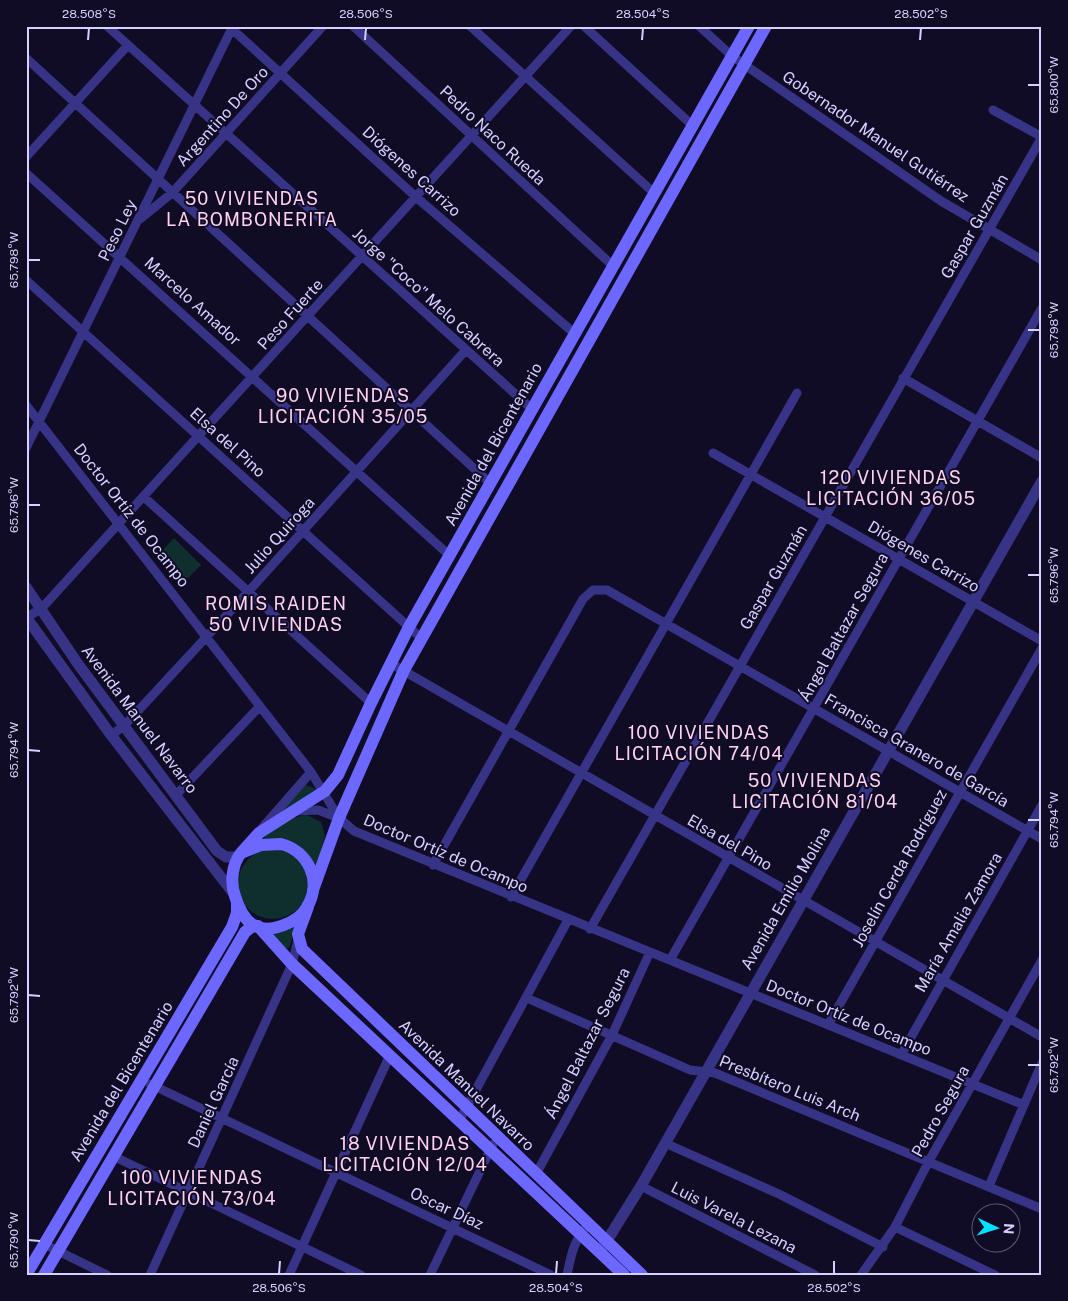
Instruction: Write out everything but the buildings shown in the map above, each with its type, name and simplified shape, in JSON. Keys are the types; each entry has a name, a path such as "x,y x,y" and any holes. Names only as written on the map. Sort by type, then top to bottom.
{"main road":[{"name":"Avenida del Bicentenario","path":"240,855 259,833 324,792 343,766 370,703 409,627 748,26"},
{"name":"Avenida del Bicentenario","path":"314,890 339,818 404,670 766,26"},
{"path":"298,940 314,890 312,872 307,862 300,853 291,847 281,844 266,845 240,855 232,879 235,898 256,926 286,924 308,907"},
{"name":"Avenida del Bicentenario","path":"26,1274 236,920 235,898"},
{"name":"Avenida del Bicentenario","path":"44,1275 245,932 256,926"},
{"name":"Avenida Manuel Navarro","path":"256,926 292,964 489,1149 603,1247 642,1275"},
{"name":"Avenida Manuel Navarro","path":"298,940 302,949 310,957 536,1174 584,1229"},
{"name":"Avenida Manuel Navarro","path":"603,1247 624,1275"}],"street":[{"name":"Jorge \"Coco\" Melo Cabrera","path":"107,26 532,409"},
{"name":"Argentino De Oro","path":"138,221 172,193 323,26"},
{"name":"Pedro Naco Rueda","path":"353,26 612,265"},
{"path":"470,26 653,192"},
{"name":"Peso Fuerte","path":"26,617 41,609 120,524 571,26"},
{"path":"584,26 692,125"},
{"name":"Gobernador Manuel Gutiérrez","path":"699,26 732,56 941,201 1042,260"},
{"name":"Diógenes Carrizo","path":"233,27 280,74 416,197 574,334"},
{"name":"Peso Ley","path":"26,448 233,27"},
{"path":"26,157 128,45"},
{"path":"26,58 74,104 490,483"},
{"path":"993,110 1042,137"},
{"name":"Gaspar Guzmán","path":"590,929 653,815 1042,137"},
{"name":"Marcelo Amador","path":"26,172 254,376 449,555"},
{"name":"Elsa del Pino","path":"26,280 421,638"},
{"name":"Ángel Baltazar Segura","path":"670,960 1042,308"},
{"name":"Julio Quiroga","path":"111,735 124,726 208,636 466,351"},
{"path":"903,378 1042,458"},
{"path":"511,897 797,393"},
{"name":"Doctor Ortíz de Ocampo","path":"26,405 208,636 311,772 339,818 354,831 511,897 751,992 1024,1105"},
{"name":"Diógenes Carrizo","path":"713,453 1042,640"},
{"name":"Avenida Emilio Molina","path":"603,1247 665,1143 1042,481"},
{"path":"144,497 370,703"},
{"name":"Avenida Manuel Navarro","path":"26,587 124,726 217,851 226,857 240,855"},
{"name":"Francisca Granero de García","path":"508,732 583,599 593,590 607,590 1042,839"},
{"name":"Avenida Manuel Navarro","path":"26,617 111,735 235,898"},
{"name":"Joselín Cerda Rodríguez","path":"828,1025 1042,648"},
{"name":"Elsa del Pino","path":"390,663 1042,1037"},
{"path":"176,795 260,706"},
{"path":"433,864 508,732"},
{"path":"259,833 311,772"},
{"name":"María Amalia Zamora","path":"900,1055 941,980 1042,806"},
{"path":"292,812 318,810 339,818"},
{"path":"459,1121 568,920"},
{"name":"Daniel García","path":"150,1275 292,964 298,940"},
{"name":"Ángel Baltazar Segura","path":"536,1174 612,1035 650,952"},
{"name":"Pedro Segura","path":"861,1275 895,1228 929,1161 1042,960"},
{"name":"Presbítero Luis Arch","path":"527,998 690,1070 715,1073 1042,1209"},
{"path":"289,1275 390,1055"},
{"path":"989,1186 1042,1063"},
{"name":"Oscar Díaz","path":"141,1078 154,1086 452,1226 551,1275"},
{"path":"1032,1087 1042,1088"},
{"path":"430,1275 489,1149 498,1139"},
{"path":"665,1143 781,1195 882,1247"},
{"path":"113,1156 361,1275"},
{"name":"Luis Varela Lezana","path":"640,1186 815,1275"},
{"path":"895,1228 995,1275"},
{"path":"567,1275 572,1248 584,1229"},
{"path":"44,1244 107,1275"}],"green space":[{"path":"174,538 201,565 186,580 159,554"},
{"path":"306,785 318,790 279,813 302,788"},
{"path":"307,815 321,822 325,835 316,871 300,848 289,843 261,840 288,821"},
{"path":"273,849 286,852 298,859 305,871 308,884 305,897 298,909 286,916 273,919 260,916 248,909 241,897 238,884 241,871 248,859 260,852"},
{"path":"294,924 296,927 289,948 286,949 271,931"}],"district":[{"name":"50 VIVIENDAS LA BOMBONERITA","path":"252,209"},
{"name":"90 VIVIENDAS LICITACIÓN 35/05","path":"343,406"},
{"name":"120 VIVIENDAS LICITACIÓN 36/05","path":"891,488"},
{"name":"ROMIS RAIDEN 50 VIVIENDAS","path":"276,614"},
{"name":"100 VIVIENDAS LICITACIÓN 74/04","path":"699,743"},
{"name":"50 VIVIENDAS LICITACIÓN 81/04","path":"815,791"},
{"name":"18 VIVIENDAS LICITACIÓN 12/04","path":"405,1154"},
{"name":"100 VIVIENDAS LICITACIÓN 73/04","path":"192,1188"}]}
